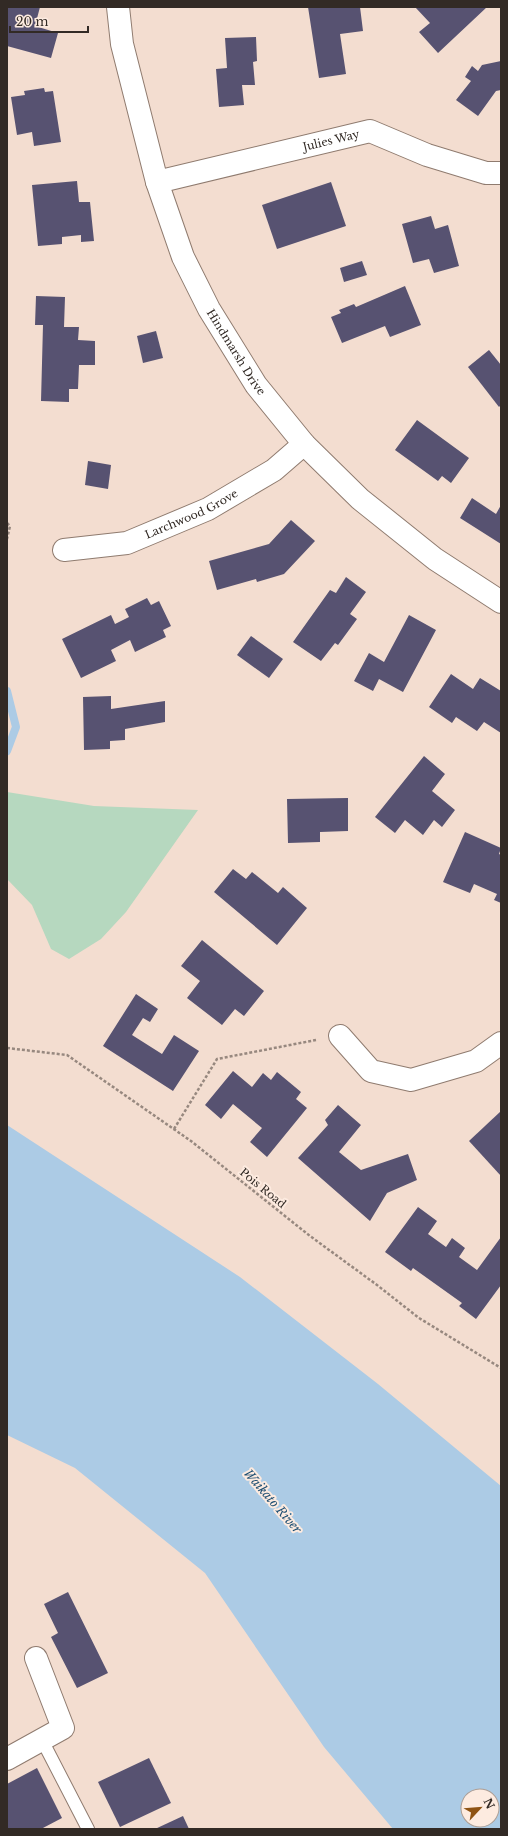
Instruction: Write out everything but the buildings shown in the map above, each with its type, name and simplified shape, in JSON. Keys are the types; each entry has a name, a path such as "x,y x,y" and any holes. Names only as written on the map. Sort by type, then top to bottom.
{"street":[{"name":"Hindmarsh Drive","path":"118,7 122,44 157,182 183,257 209,309 256,385 304,444 360,499 435,559 501,602"},
{"name":"Julies Way","path":"157,182 370,131 427,155 486,172 501,173"},
{"name":"Larchwood Grove","path":"64,550 127,543 208,509 274,470 304,444"},
{"path":"340,1036 371,1071 411,1080 476,1061 501,1043"},
{"path":"7,1759 63,1728 36,1658"}],"lane":[{"path":"42,1740 88,1829"}],"path":[{"path":"7,523 10,526 7,539"},
{"path":"174,1129 217,1059 340,1036"},
{"name":"Pois Road","path":"7,1048 67,1055 174,1129 310,1236 419,1318 500,1368"}],"green space":[{"path":"7,792 94,806 198,810 126,912 101,939 69,959 51,949 32,905 7,879"}],"water":[{"name":"Waikato River","path":"7,1125 240,1277 378,1384 501,1486 501,1829 393,1829 324,1747 205,1573 75,1468 7,1435"}],"waterway":[{"path":"7,691 16,727 7,751"}]}
